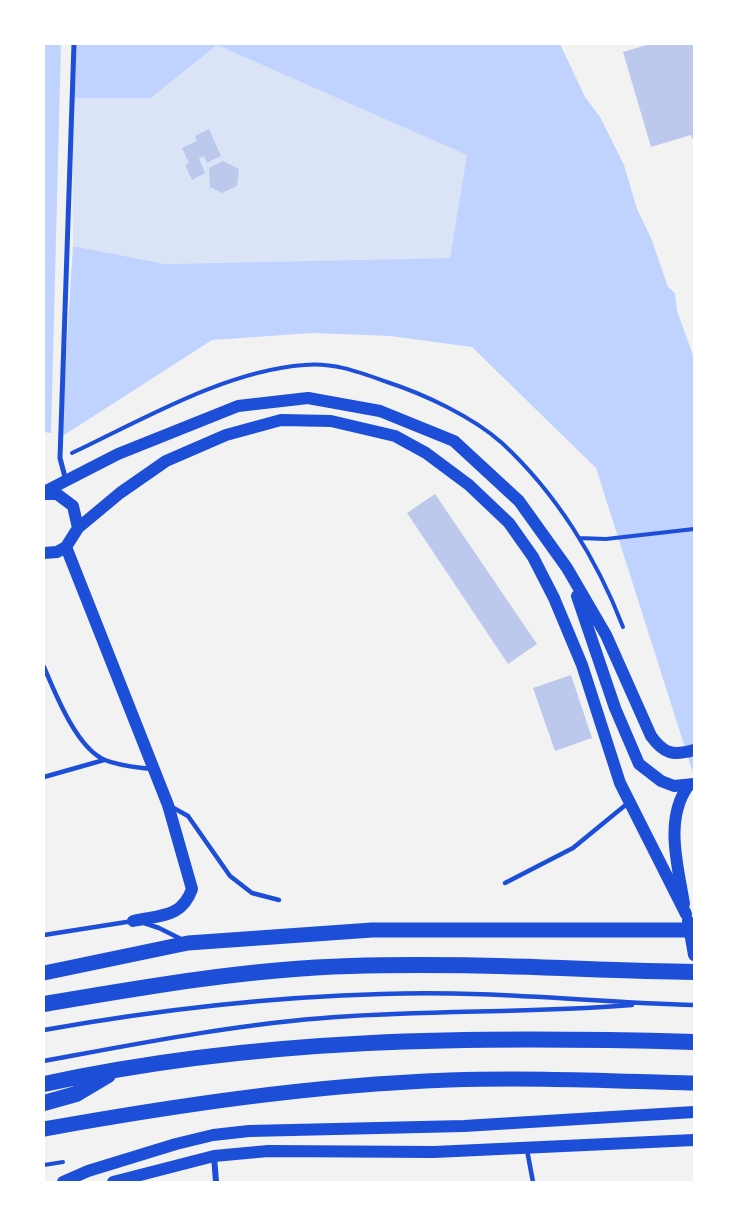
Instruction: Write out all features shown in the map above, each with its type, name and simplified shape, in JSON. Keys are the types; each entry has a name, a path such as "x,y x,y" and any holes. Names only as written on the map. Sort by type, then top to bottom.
{"highway":[{"path":"44,1004 210,979 348,966 452,965 694,972"},
{"path":"44,1083 121,1067 239,1051 345,1042 440,1038 694,1042"},
{"path":"44,1103 76,1094 121,1067"}],"main road":[{"path":"44,493 118,454 238,406 308,398 380,411 454,441 519,501 567,568 606,634 651,736 660,749 679,755 694,750"},
{"path":"44,553 57,552 66,548 78,528 120,493 166,461 226,435 281,420 331,421 395,436 426,453 469,485 509,523 533,557 554,598 582,665 620,783 686,914"},
{"path":"44,493 57,495 72,506 78,528"},
{"path":"66,548 168,805 192,889 188,900 176,912 133,921"},
{"path":"567,568 615,708 639,764 661,781 691,785"},
{"path":"691,785 678,800 675,812 678,866 694,955"},
{"path":"44,973 188,943 372,930 694,930"},
{"path":"44,1129 185,1106 345,1086 551,1077 694,1083"},
{"path":"63,1182 88,1170 213,1135 249,1131 464,1126 694,1112"},
{"path":"112,1182 214,1156 268,1151 434,1152 694,1140"}],"street":[{"path":"66,480 60,458 74,44"},
{"path":"214,1156 216,1182"}],"lane":[{"path":"44,667 66,714 90,750 104,760 154,770"},
{"path":"44,777 104,760"},
{"path":"505,883 573,848 629,802"},
{"path":"168,805 188,816 230,876 252,893 279,900"},
{"path":"44,935 133,921 159,928 188,943"},
{"path":"44,1030 155,1011 247,1001 383,994 557,997 694,1005"},
{"path":"44,1061 228,1028 337,1017 567,1010 646,1004"},
{"path":"526,1147 533,1182"}],"path":[{"path":"579,538 606,539 694,529"}],"shaded area":[{"path":"217,45 468,154 450,258 165,264 73,246 72,98 151,98"}],"water":[{"path":"44,44 61,44 51,433 44,432"},
{"path":"74,44 560,44 585,97 600,117 624,165 637,209 651,238 668,287 675,293 677,311 694,358 694,776 596,468 472,347 391,336 312,333 212,340 61,437 73,246 165,264 450,258 467,155 217,45 151,98 72,98"}],"building":[{"path":"650,44 694,44 694,143 691,135 651,147 623,52"},
{"path":"209,129 221,156 207,163 204,156 199,158 205,173 192,180 185,165 189,163 182,148 197,141 195,136"},
{"path":"223,161 239,169 237,186 222,193 210,187 209,168"},
{"path":"435,494 537,644 508,664 407,513"},
{"path":"571,675 592,738 555,751 533,688"}]}
